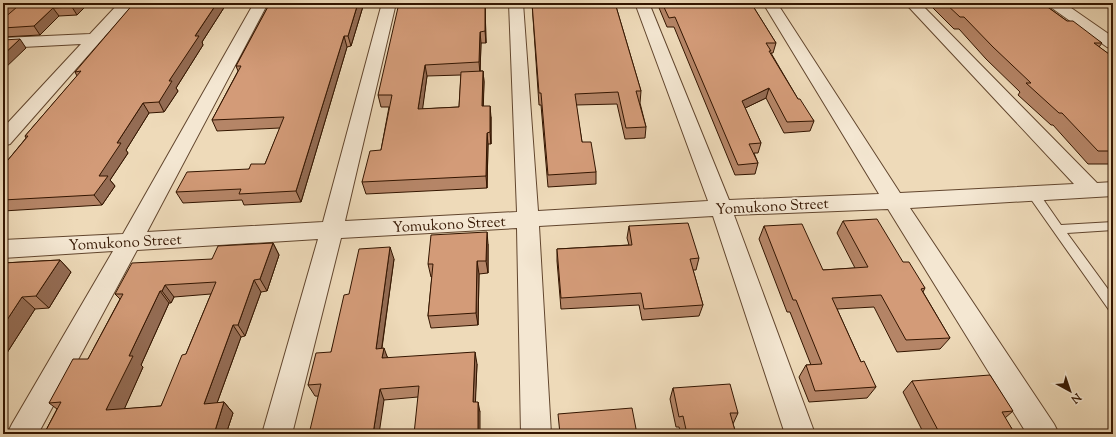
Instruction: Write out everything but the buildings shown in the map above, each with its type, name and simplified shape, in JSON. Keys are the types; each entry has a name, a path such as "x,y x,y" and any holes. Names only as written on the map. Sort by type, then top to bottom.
{"street":[{"path":"3,140 128,3"},
{"path":"22,434 130,242 261,3"},
{"path":"277,434 332,231 389,3"},
{"path":"516,3 528,219 536,434"},
{"path":"642,3 721,208 800,434"},
{"path":"770,3 894,201 1044,434"},
{"path":"912,3 1092,190"},
{"path":"1054,3 1113,44"},
{"path":"3,43 95,39"},
{"name":"Yomukono Street","path":"3,250 721,208 894,201 1032,192 1113,189"}],"lane":[{"path":"1032,192 1113,306"},
{"path":"1058,229 1113,226"}]}
